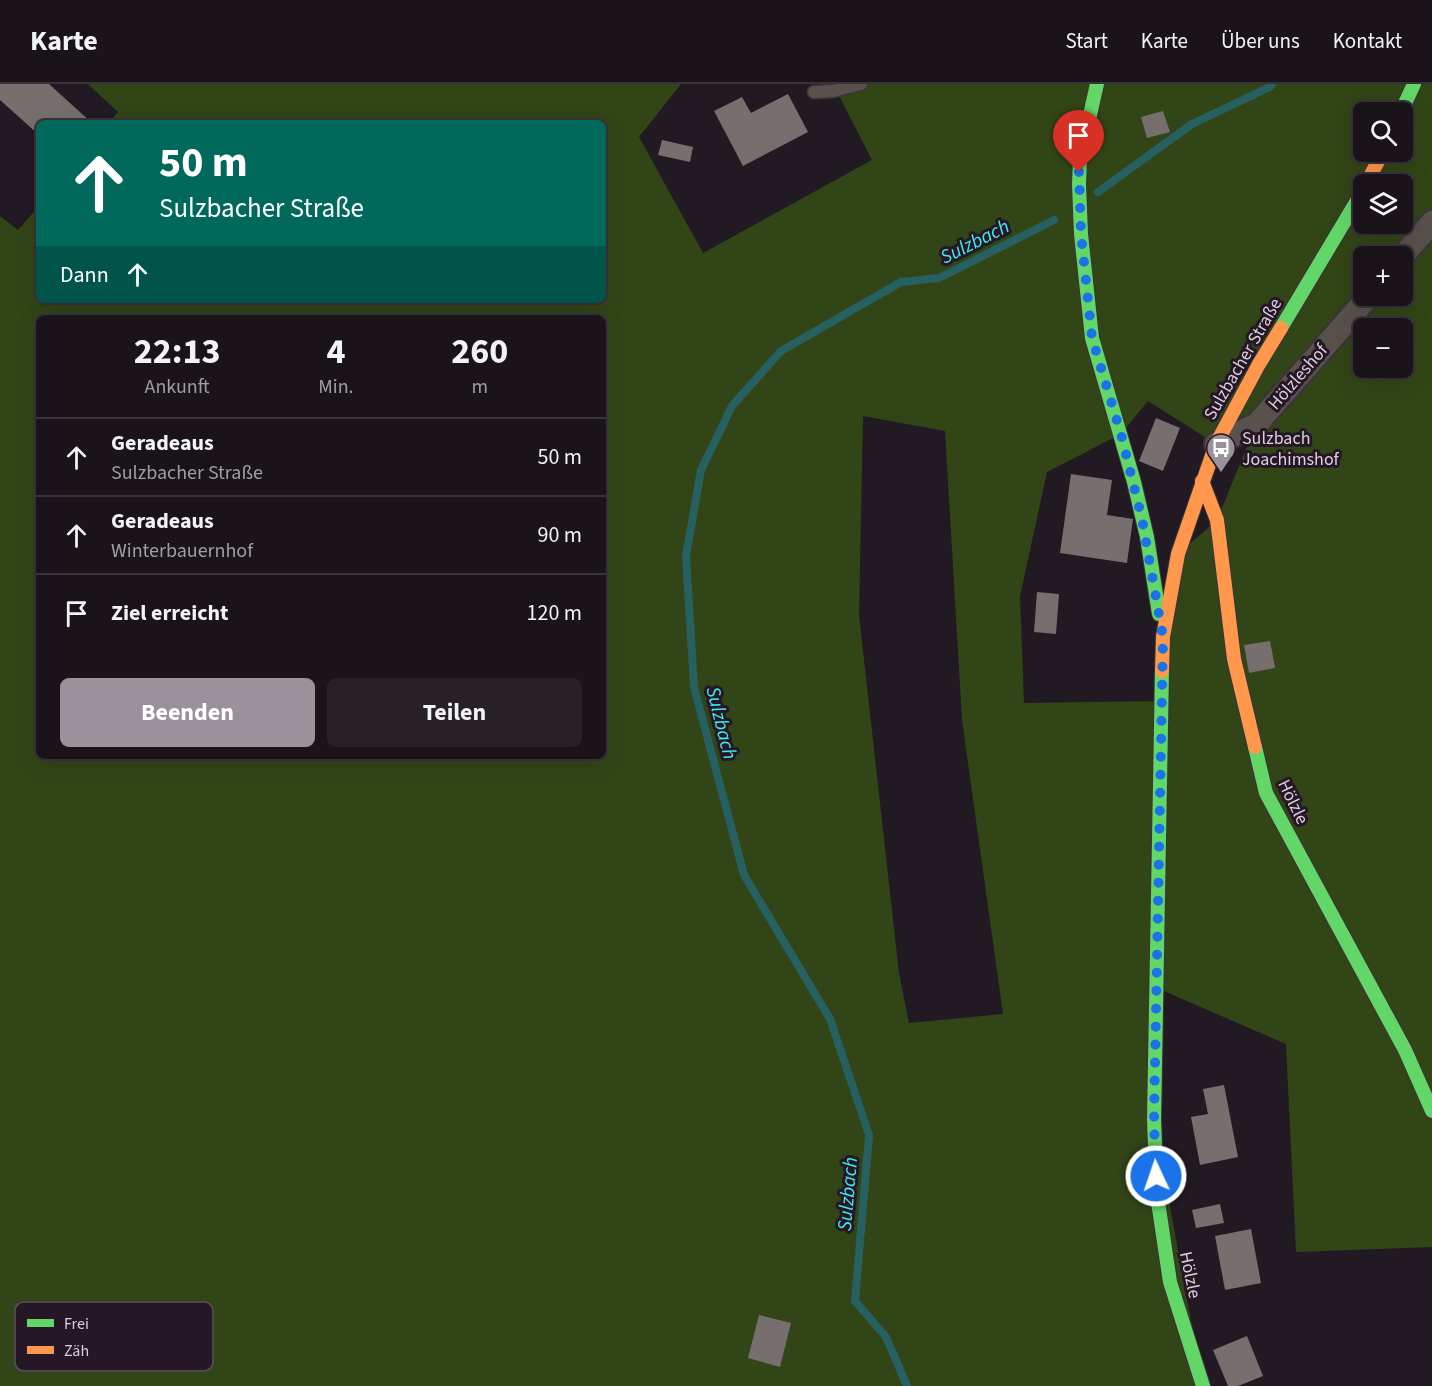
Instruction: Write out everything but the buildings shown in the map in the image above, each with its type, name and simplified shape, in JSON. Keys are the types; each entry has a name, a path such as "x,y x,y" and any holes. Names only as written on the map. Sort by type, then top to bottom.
{"street":[{"path":"1097,84 1080,159 1079,184 1081,234 1092,338 1136,493 1163,637"},
{"path":"1406,102 1414,84"},
{"name":"Sulzbacher Straße","path":"1156,988 1163,637 1178,554 1216,444 1265,355 1353,209"},
{"path":"1411,246 1432,222"},
{"name":"Hölzleshof","path":"1216,444 1257,424 1360,306"},
{"name":"Hölzle","path":"1202,481 1217,520 1234,659 1266,793 1405,1050 1432,1111"},
{"name":"Hölzle","path":"1156,988 1154,1120 1157,1195 1170,1282 1203,1386"}],"lane":[{"path":"814,92 833,91 861,84"}],"green space":[{"path":"88,84 681,84 639,137 703,253 872,160 833,84 1432,84 1432,1247 1296,1252 1286,1044 1157,988 1154,1120 1203,1386 0,1386 0,216 18,230 36,209 36,303 606,303 606,120 111,120 118,112","holes":["1148,401 1216,444 1256,425 1217,520 1178,554 1161,701 1024,703 1020,596 1047,472 1121,434","863,416 945,431 962,720 1003,1014 909,1023 899,973 859,615"]}],"waterway":[{"name":"Sulzbach","path":"1098,192 1192,124 1272,84"},
{"name":"Sulzbach","path":"907,1386 886,1337 855,1301 869,1135 830,1019 744,875 694,687 686,556 701,470 732,406 781,351 901,282 939,278 1054,220"}],"traffic: fast":[{"path":"1097,84 1080,159 1079,184 1081,234 1092,338 1134,482 1147,537 1159,614"},
{"path":"1406,102 1414,84"},
{"path":"1281,328 1353,207"},
{"path":"1162,671 1154,1120 1157,1195 1170,1282 1203,1386"},
{"path":"1255,747 1266,793 1405,1050 1432,1111"}],"traffic: slow":[{"path":"1371,174 1378,162"},
{"path":"1162,671 1163,637 1178,554 1216,444 1281,328"},
{"path":"1202,481 1217,520 1234,659 1255,747"}],"place":[{"name":"Sulzbach Joachimshof","path":"1221,474"}],"route":[{"path":"1079,172 1081,234 1092,338 1121,434 1142,519 1163,637 1154,1120 1156,1176"}]}
